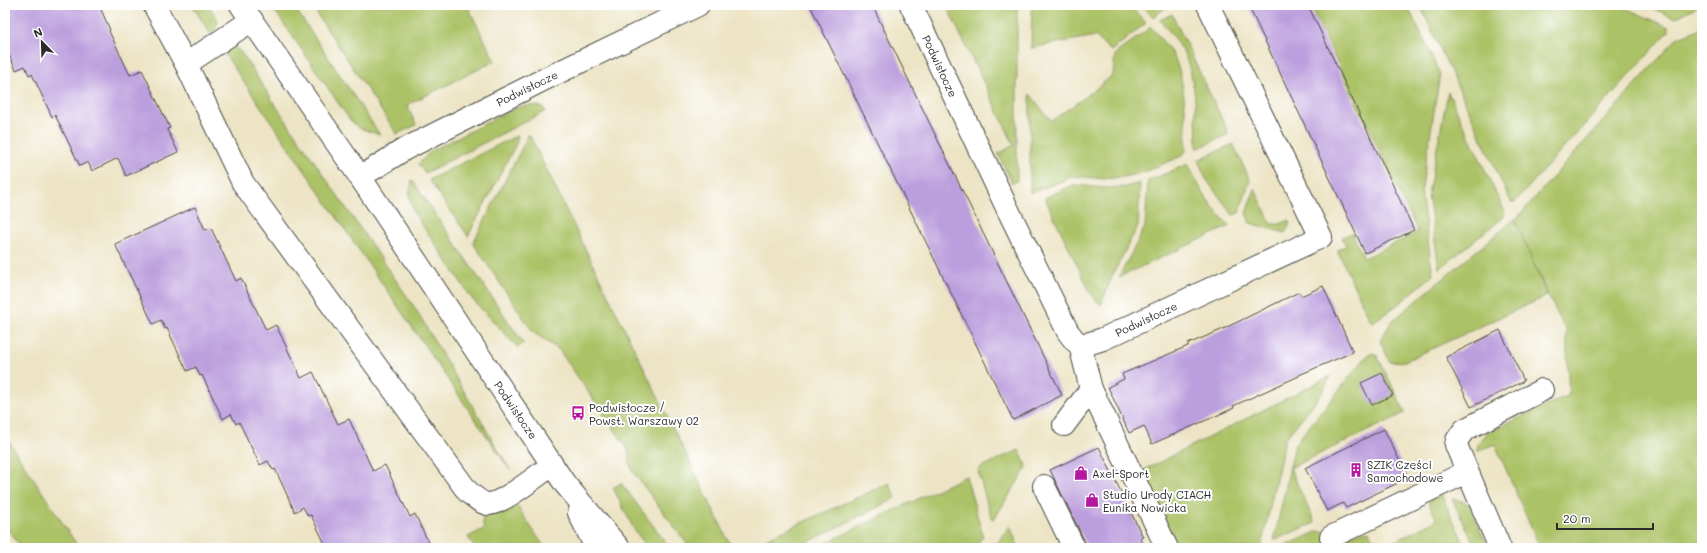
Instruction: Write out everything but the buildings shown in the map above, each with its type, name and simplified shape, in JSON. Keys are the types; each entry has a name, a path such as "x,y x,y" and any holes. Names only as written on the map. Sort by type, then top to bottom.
{"street":[{"path":"154,5 186,64 243,183 468,492 477,500 488,504 500,501 552,465"},
{"name":"Podwisłocze","path":"360,176 405,149 698,5"},
{"name":"Podwisłocze","path":"911,5 1008,210 1068,332 1071,337 1080,344 1084,345 1104,339 1321,237 1208,5"},
{"path":"186,64 246,13"},
{"name":"Podwisłocze","path":"246,13 360,176 565,484 619,548"},
{"path":"1080,344 1091,389 1167,548"},
{"path":"1064,425 1091,389"},
{"path":"1500,548 1456,445 1457,440 1464,430 1542,390"},
{"path":"1332,537 1467,472"},
{"name":"Podwisłocze","path":"565,484 596,548"},
{"path":"1044,486 1074,548"}],"green space":[{"path":"192,5 208,5 216,16 218,22 217,26 211,35"},
{"path":"271,5 293,5 380,135 359,128 350,120"},
{"path":"311,5 467,5 495,61 407,105 416,125 397,134"},
{"path":"946,5 1017,5 1017,181 1012,183 998,154 1014,145"},
{"path":"1032,5 1129,5 1146,23 1111,51 1095,36 1031,48"},
{"path":"1141,5 1167,5 1168,6 1153,17"},
{"path":"1310,5 1407,5 1440,74 1421,193 1433,275 1396,306 1373,322 1370,320 1337,250 1346,246 1342,237 1352,233 1364,258 1418,232"},
{"path":"1420,5 1618,5 1669,27 1669,31 1515,202 1511,202"},
{"path":"1645,5 1700,5 1675,18"},
{"path":"1172,14 1229,134 1197,149 1194,90 1189,66 1180,46 1160,20"},
{"path":"1151,27 1170,51 1179,69 1185,104 1186,151 1182,156 1144,172 1123,177 1104,179 1075,176 1030,193 1030,94 1051,121 1113,75 1115,54"},
{"path":"1702,28 1702,548 1540,548 1495,444 1477,451 1478,444 1488,432 1569,395 1566,330 1548,296 1515,220 1678,37"},
{"path":"230,48 236,48 241,52 276,106 415,308 510,470 224,53"},
{"path":"1448,92 1505,212 1504,217 1439,269 1428,194"},
{"path":"531,105 542,107 546,111 425,173 418,164 431,151 518,107"},
{"path":"529,134 732,548 690,548 631,469 628,449 559,350 533,332 473,243"},
{"path":"518,135 516,144 468,236 429,180"},
{"path":"1233,144 1250,180 1239,213 1233,215 1206,179 1198,160"},
{"path":"1188,164 1206,197 1230,226 1119,277 1145,227 1148,181"},
{"path":"412,180 523,343 518,348 473,300 414,213 409,195"},
{"path":"1140,183 1138,226 1113,274 1101,305 1091,294 1045,198 1077,185 1104,188 1126,187"},
{"path":"1255,189 1271,224 1280,224 1290,220 1289,226 1285,233 1250,223 1246,213"},
{"path":"1515,219 1547,296 1405,361 1390,362 1380,341 1392,321"},
{"path":"1372,353 1377,355 1405,413 1290,468 1315,523 1274,540 1295,444 1366,357"},
{"path":"1331,376 1322,393 1285,439 1261,548 1173,548 1138,473"},
{"path":"5,436 79,548 22,548 5,526"},
{"path":"1019,450 1027,467 994,519 991,518 978,471 981,467"},
{"path":"966,476 983,536 974,548 815,548"},
{"path":"621,483 670,548 648,548 635,531 613,488"},
{"path":"889,483 896,498 796,548 746,548"},
{"path":"1441,494 1466,548 1381,548 1437,520 1428,502"},
{"path":"1452,499 1462,501 1470,505 1488,548 1476,548"},
{"path":"515,503 545,548 475,548 468,537 484,529 482,519"},
{"path":"1010,526 1019,548 994,548"},
{"path":"1318,531 1343,536 1369,531 1377,548 1281,548"}],"place":[{"name":"Podwisłocze / Powst. Warszawy 02","path":"578,413"},
{"name":"SZIK Części Samochodowe","path":"1356,470"},
{"name":"Axel-Sport","path":"1081,473"},
{"name":"Studio Urody CIACH Eunika Nowicka","path":"1092,500"}]}
